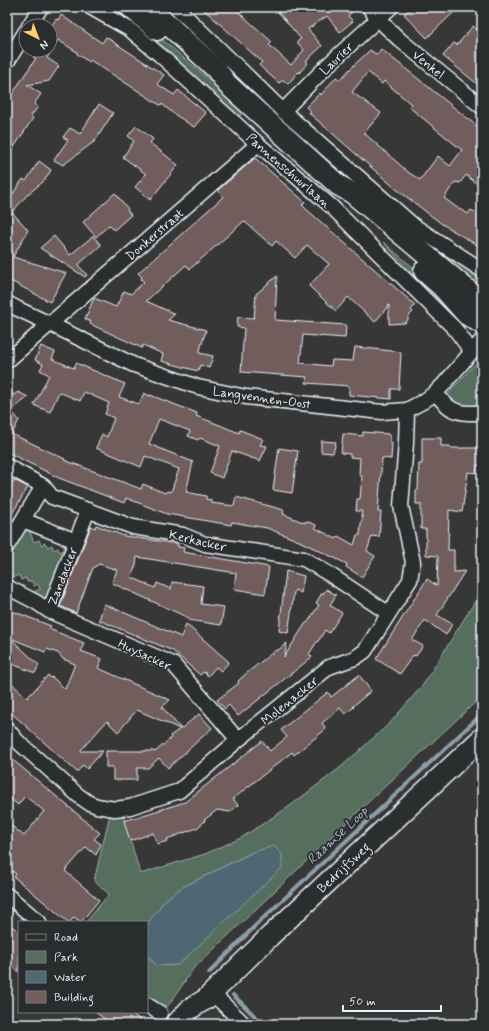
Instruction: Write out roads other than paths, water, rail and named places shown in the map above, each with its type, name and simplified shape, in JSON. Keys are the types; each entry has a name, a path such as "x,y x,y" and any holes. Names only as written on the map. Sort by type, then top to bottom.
{"main road":[{"name":"Pannenschuurlaan","path":"130,7 210,75 227,84"},
{"name":"Pannenschuurlaan","path":"149,7 216,69 227,84 338,185 352,193 482,302"},
{"name":"Pannenschuurlaan","path":"338,185 346,198 442,287 467,315 482,324"},
{"name":"Bedrijfsweg","path":"168,1019 190,1009 209,996 270,936 482,738"},
{"name":"Bedrijfsweg","path":"189,1024 197,1016 209,996"}],"street":[{"path":"34,18 41,7"},
{"name":"Pannenschuurlaan","path":"90,7 129,29 337,212 455,328 472,352"},
{"path":"176,7 282,111 414,226 482,270"},
{"name":"Venkel","path":"369,7 378,19 400,40 482,107"},
{"name":"Laurier","path":"282,111 329,64 391,7"},
{"path":"7,62 18,44"},
{"name":"Donkerstraat","path":"7,361 258,144"},
{"name":"Langvennen-Oost","path":"7,303 134,365 198,387 253,398 382,412 407,410 424,401 435,393 482,340"},
{"path":"435,393 444,403 456,411 482,413"},
{"name":"Molenacker","path":"7,729 17,741 79,796 89,803 115,809 130,807 179,791 238,740 329,667 355,658 365,651 410,580 413,562 401,506 407,410"},
{"name":"Kerkacker","path":"7,466 43,486 52,497 133,527 183,535 205,544 304,559 388,613"},
{"path":"7,546 43,486"},
{"name":"Zandacker","path":"7,586 49,611 88,510"},
{"name":"Zandacker","path":"23,520 76,541"},
{"name":"Huysacker","path":"49,611 173,664 238,740"},
{"path":"7,895 38,921"},
{"path":"209,996 244,1024"},
{"path":"148,1006 168,1019"}],"water":[{"path":"274,846 282,854 282,868 178,965 157,966 148,956 148,923 165,900 181,888 253,852"}],"waterway":[{"name":"Raamse Loop","path":"209,973 256,925 482,714"},
{"name":"Raamse Loop","path":"233,995 263,1024"}]}
